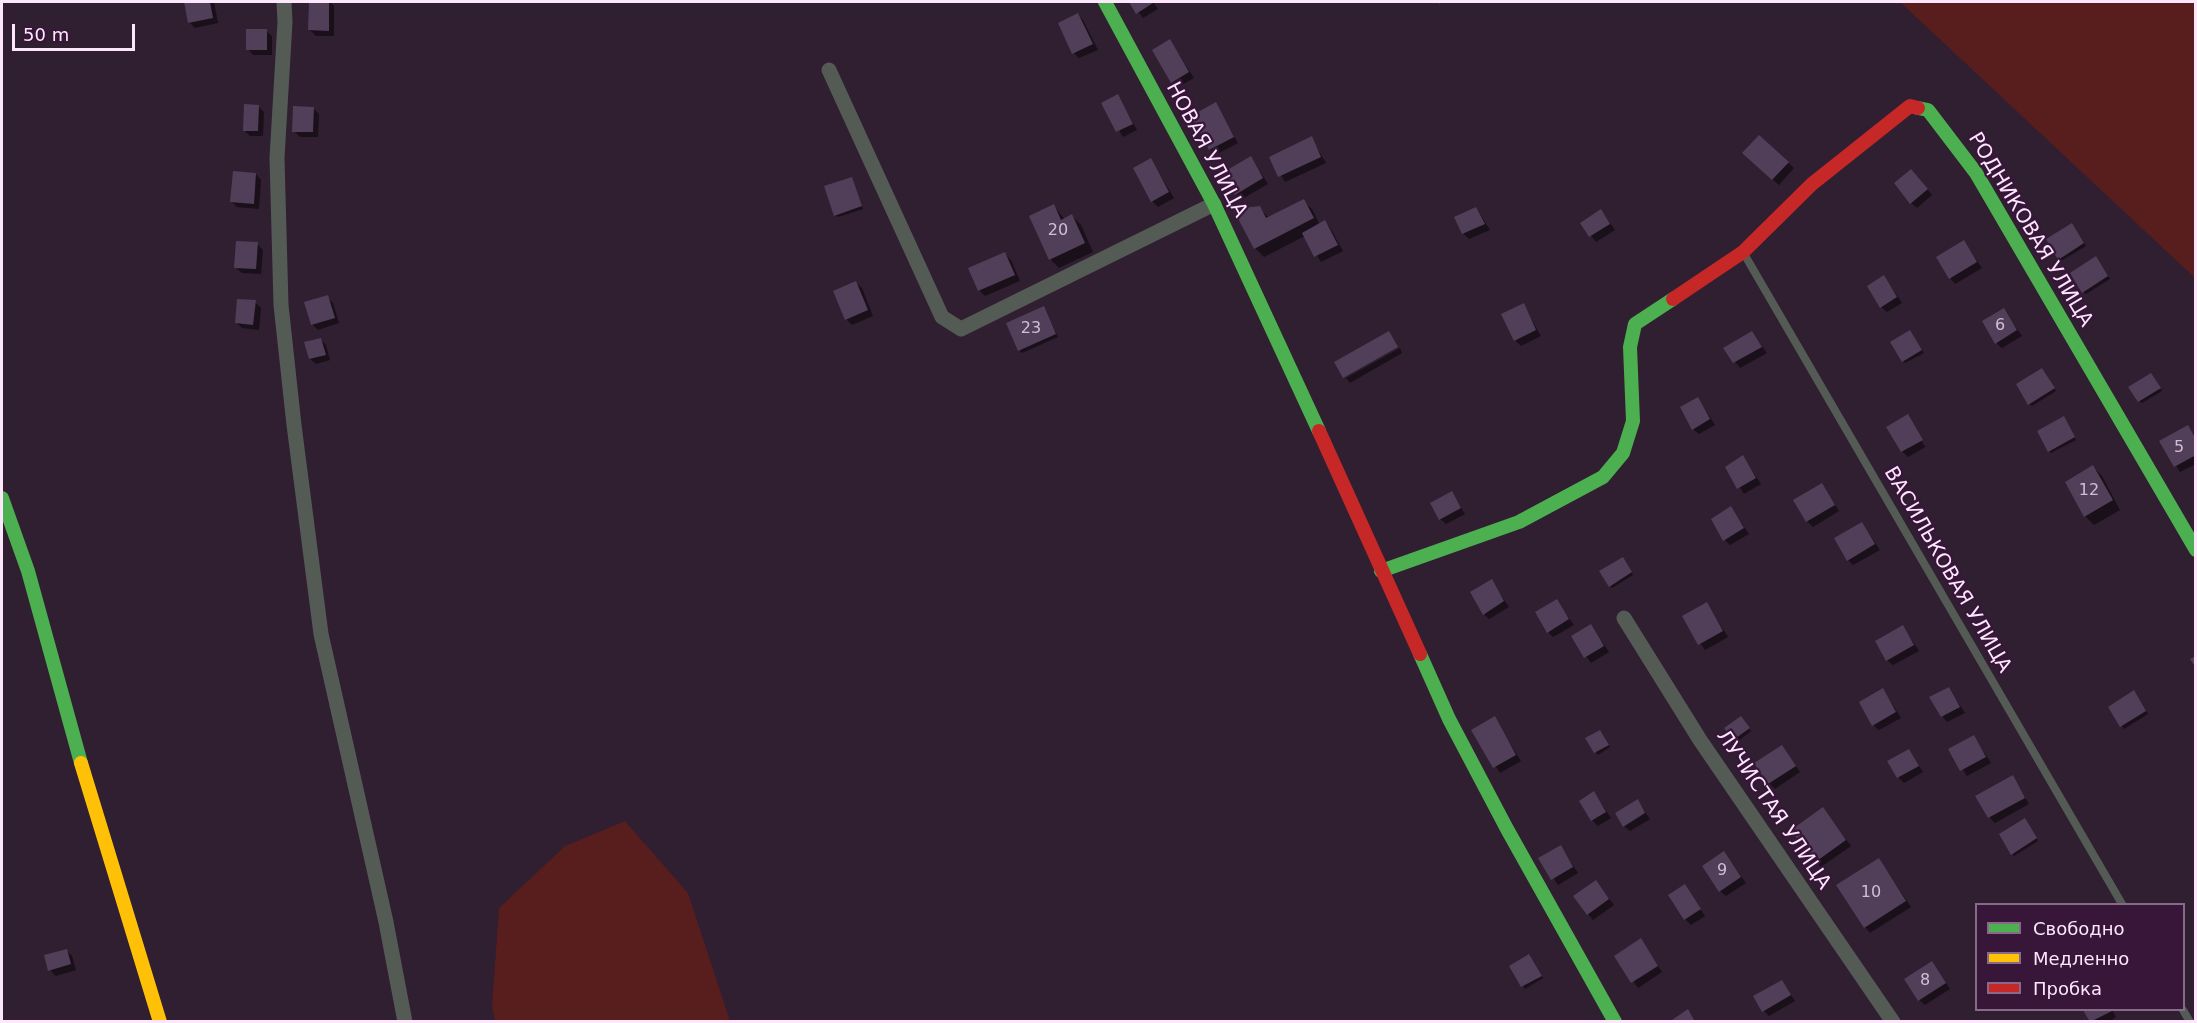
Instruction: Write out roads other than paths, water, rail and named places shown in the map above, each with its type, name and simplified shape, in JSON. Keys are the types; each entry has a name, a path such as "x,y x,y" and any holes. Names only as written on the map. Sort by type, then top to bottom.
{"street":[{"path":"284,2 277,158 281,304 321,634 386,922 405,1022"},
{"name":"НОВАЯ УЛИЦА","path":"1105,2 1214,204 1269,319 1380,571 1449,719 1524,860 1615,1022"},
{"path":"828,69 942,317 961,329 1214,204"},
{"name":"РОДНИКОВАЯ УЛИЦА","path":"1380,571 1519,522 1603,477 1623,453 1633,421 1630,347 1635,324 1743,252 1812,184 1910,106 1928,110 1976,172 2196,550"},
{"path":"2,498 28,571 103,841 160,1022"},
{"name":"ЛУЧИСТАЯ УЛИЦА","path":"1624,618 1700,740 1893,1022"}],"lane":[{"name":"ВАСИЛЬКОВАЯ УЛИЦА","path":"1743,252 2121,903"}]}
